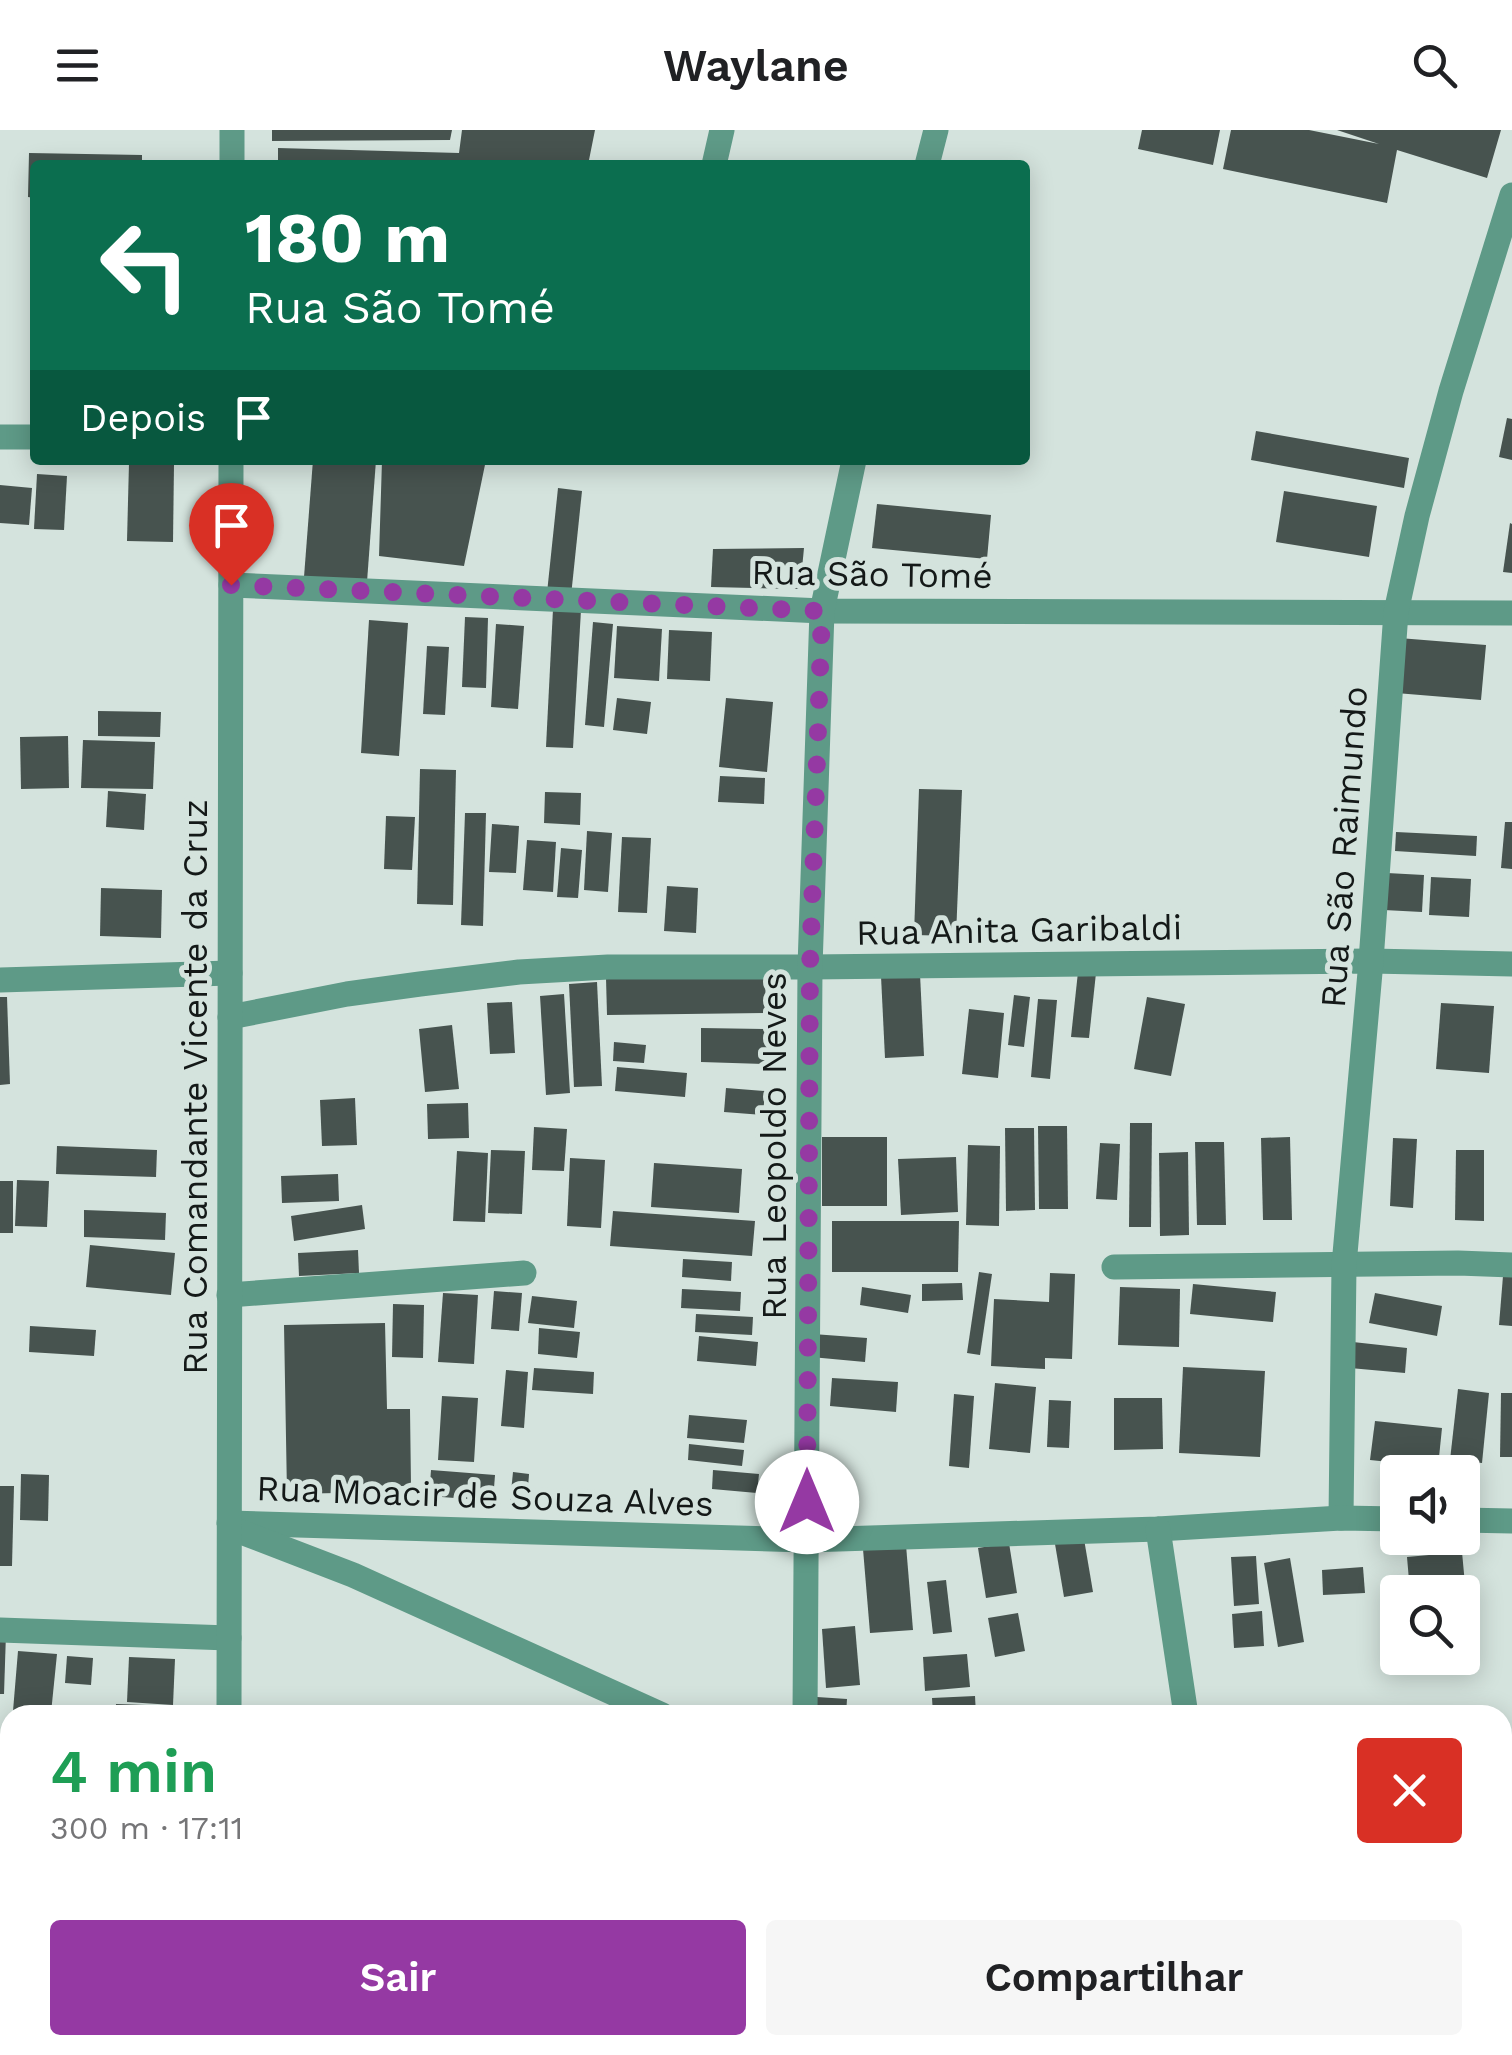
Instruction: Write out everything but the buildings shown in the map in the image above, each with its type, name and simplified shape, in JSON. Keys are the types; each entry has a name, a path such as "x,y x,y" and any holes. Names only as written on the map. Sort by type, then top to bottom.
{"street":[{"path":"232,130 232,160"},
{"path":"715,160 722,130"},
{"path":"928,160 936,130"},
{"name":"Rua São Raimundo","path":"1340,1518 1344,1265 1396,612 1426,480 1512,195"},
{"path":"0,437 30,437"},
{"name":"Rua Comandante Vicente da Cruz","path":"229,1705 231,465"},
{"name":"Rua Leopoldo Neves","path":"805,1705 810,967 822,611 853,465"},
{"name":"Rua São Tomé","path":"231,585 822,611 1512,613"},
{"name":"Rua Anita Garibaldi","path":"230,1017 347,994 520,972 626,966 1371,961 1512,964"},
{"path":"0,980 230,972"},
{"path":"1114,1267 1512,1265"},
{"path":"230,1295 524,1273"},
{"name":"Rua Moacir de Souza Alves","path":"229,1526 806,1540 1380,1519"},
{"path":"1480,1520 1512,1521"},
{"path":"229,1526 352,1575 640,1705"},
{"path":"1158,1529 1184,1705"},
{"path":"0,1630 229,1638"}],"route":[{"path":"231,585 822,611 810,967 807,1502"}]}
